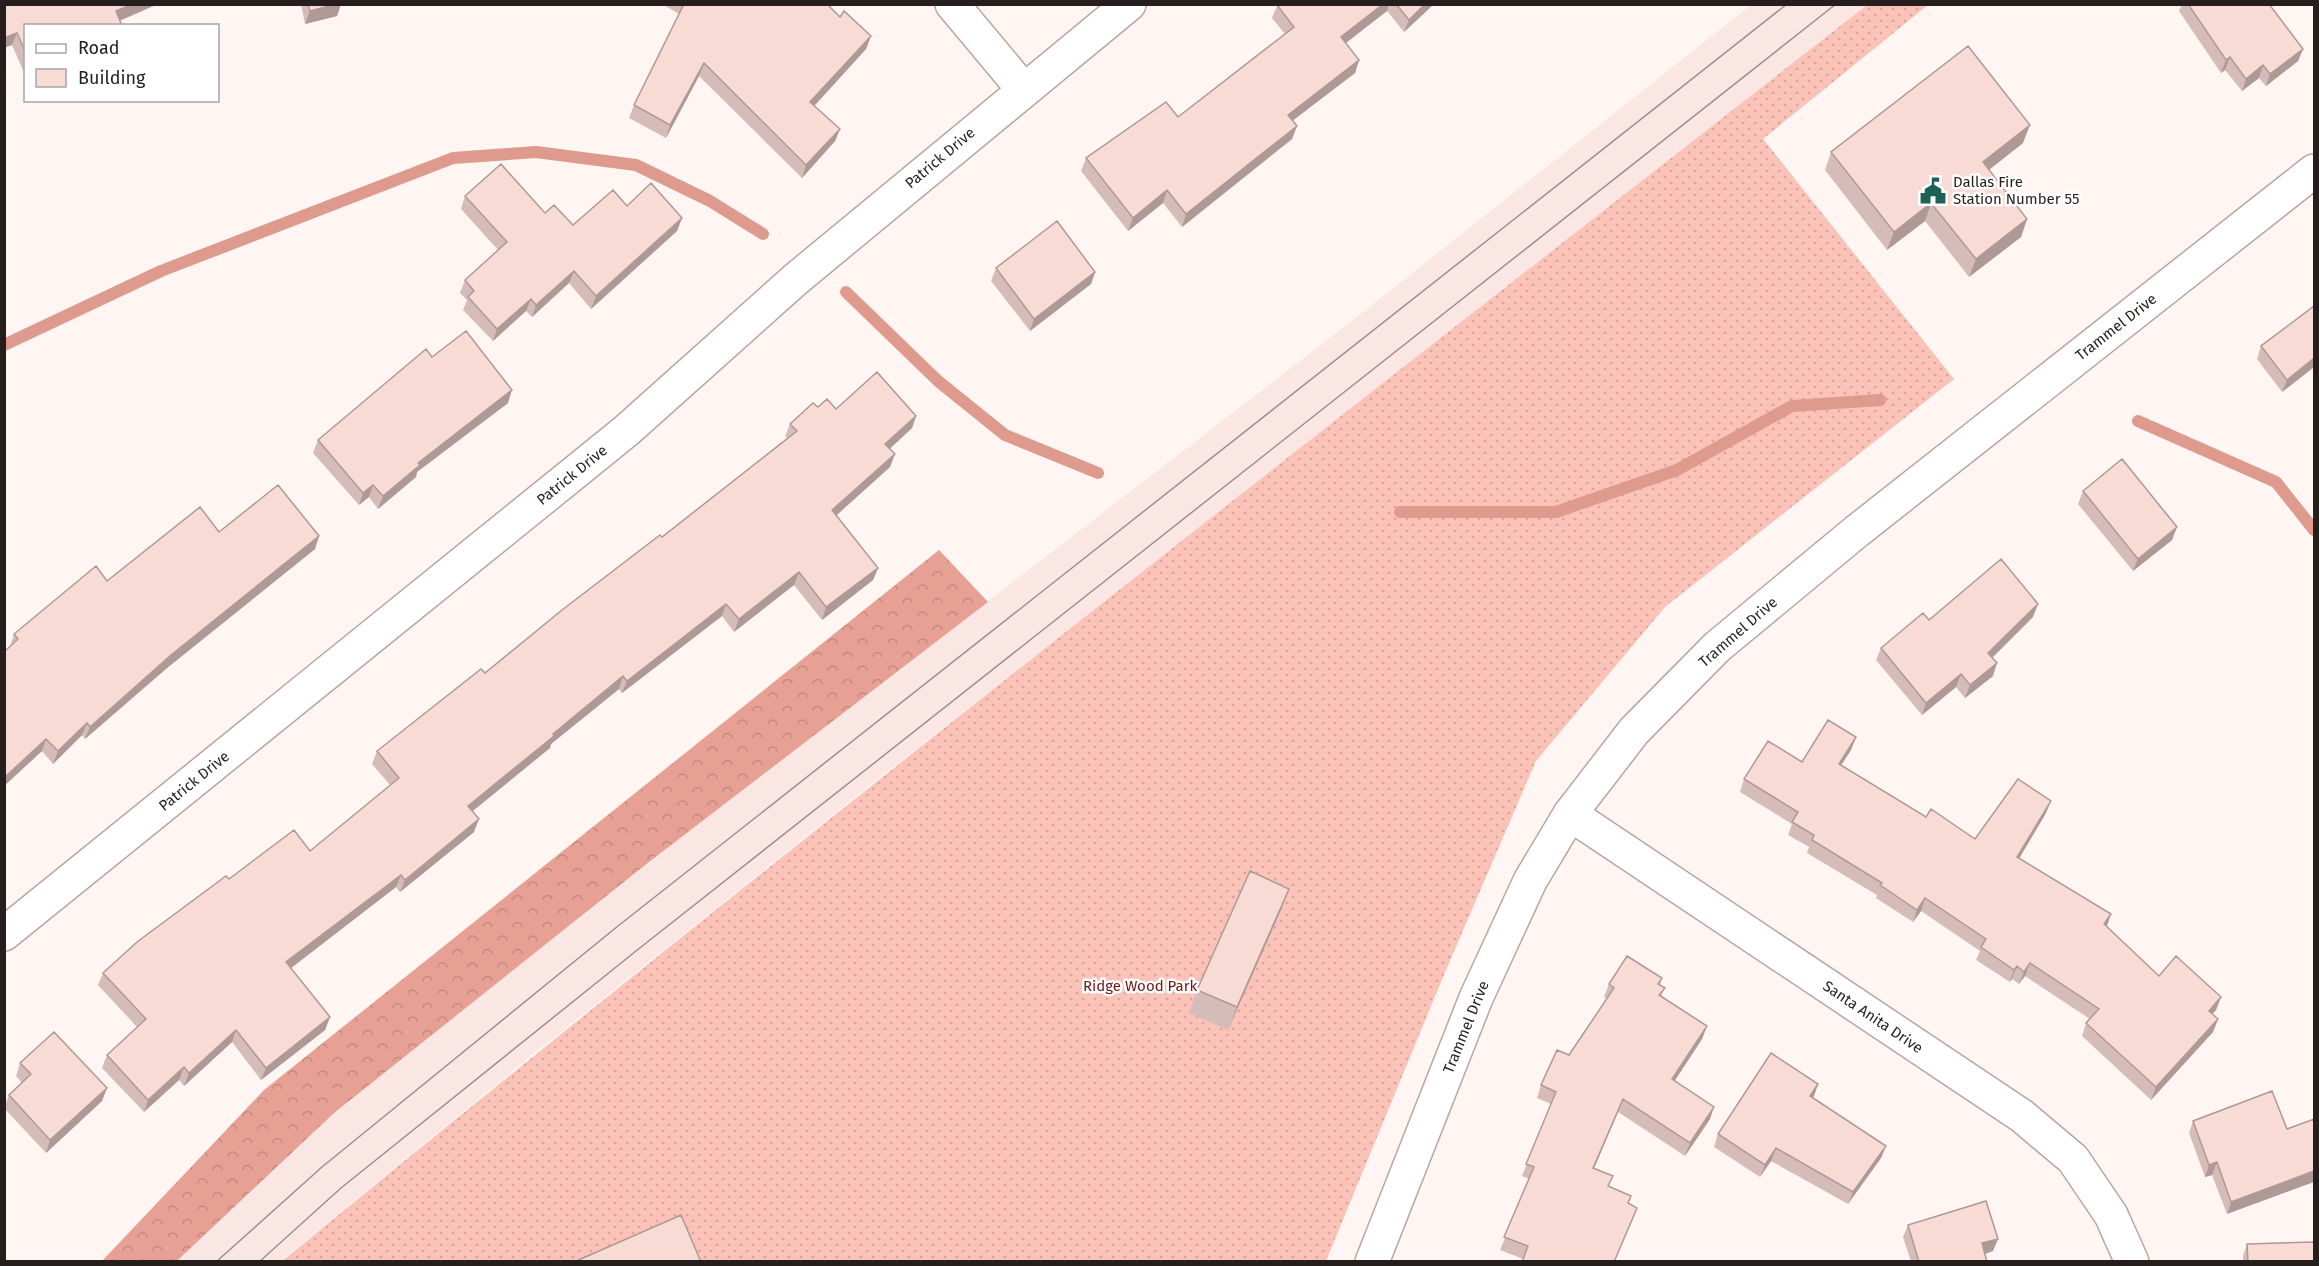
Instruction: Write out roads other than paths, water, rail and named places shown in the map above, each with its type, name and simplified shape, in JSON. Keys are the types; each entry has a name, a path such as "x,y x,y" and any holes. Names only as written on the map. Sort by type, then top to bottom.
{"street":[{"path":"952,4 1023,89"},
{"name":"Patrick Drive","path":"4,934 626,431 796,279 1023,89 1129,4"},
{"name":"Trammel Drive","path":"1372,1262 1476,998 1530,881 1570,814 1634,731 1716,647 1857,531 2314,171"},
{"name":"Santa Anita Drive","path":"1570,814 2022,1116 2073,1159 2111,1215 2132,1262"}],"waterway":[{"path":"4,345 161,271 453,158 536,152 636,165 710,201 763,234"},
{"path":"846,292 938,381 1005,435 1098,473"},
{"path":"1400,512 1556,512 1677,470 1792,406 1880,400"},
{"path":"2138,421 2276,482 2314,530"}],"tram line":[{"path":"216,1262 322,1167 618,926 1787,4"},
{"path":"259,1262 341,1188 636,951 1836,4"}],"place":[{"name":"Dallas Fire Station Number 55","path":"1933,191"}],"park label":[{"name":"Ridge Wood Park","path":"1140,986"}]}
